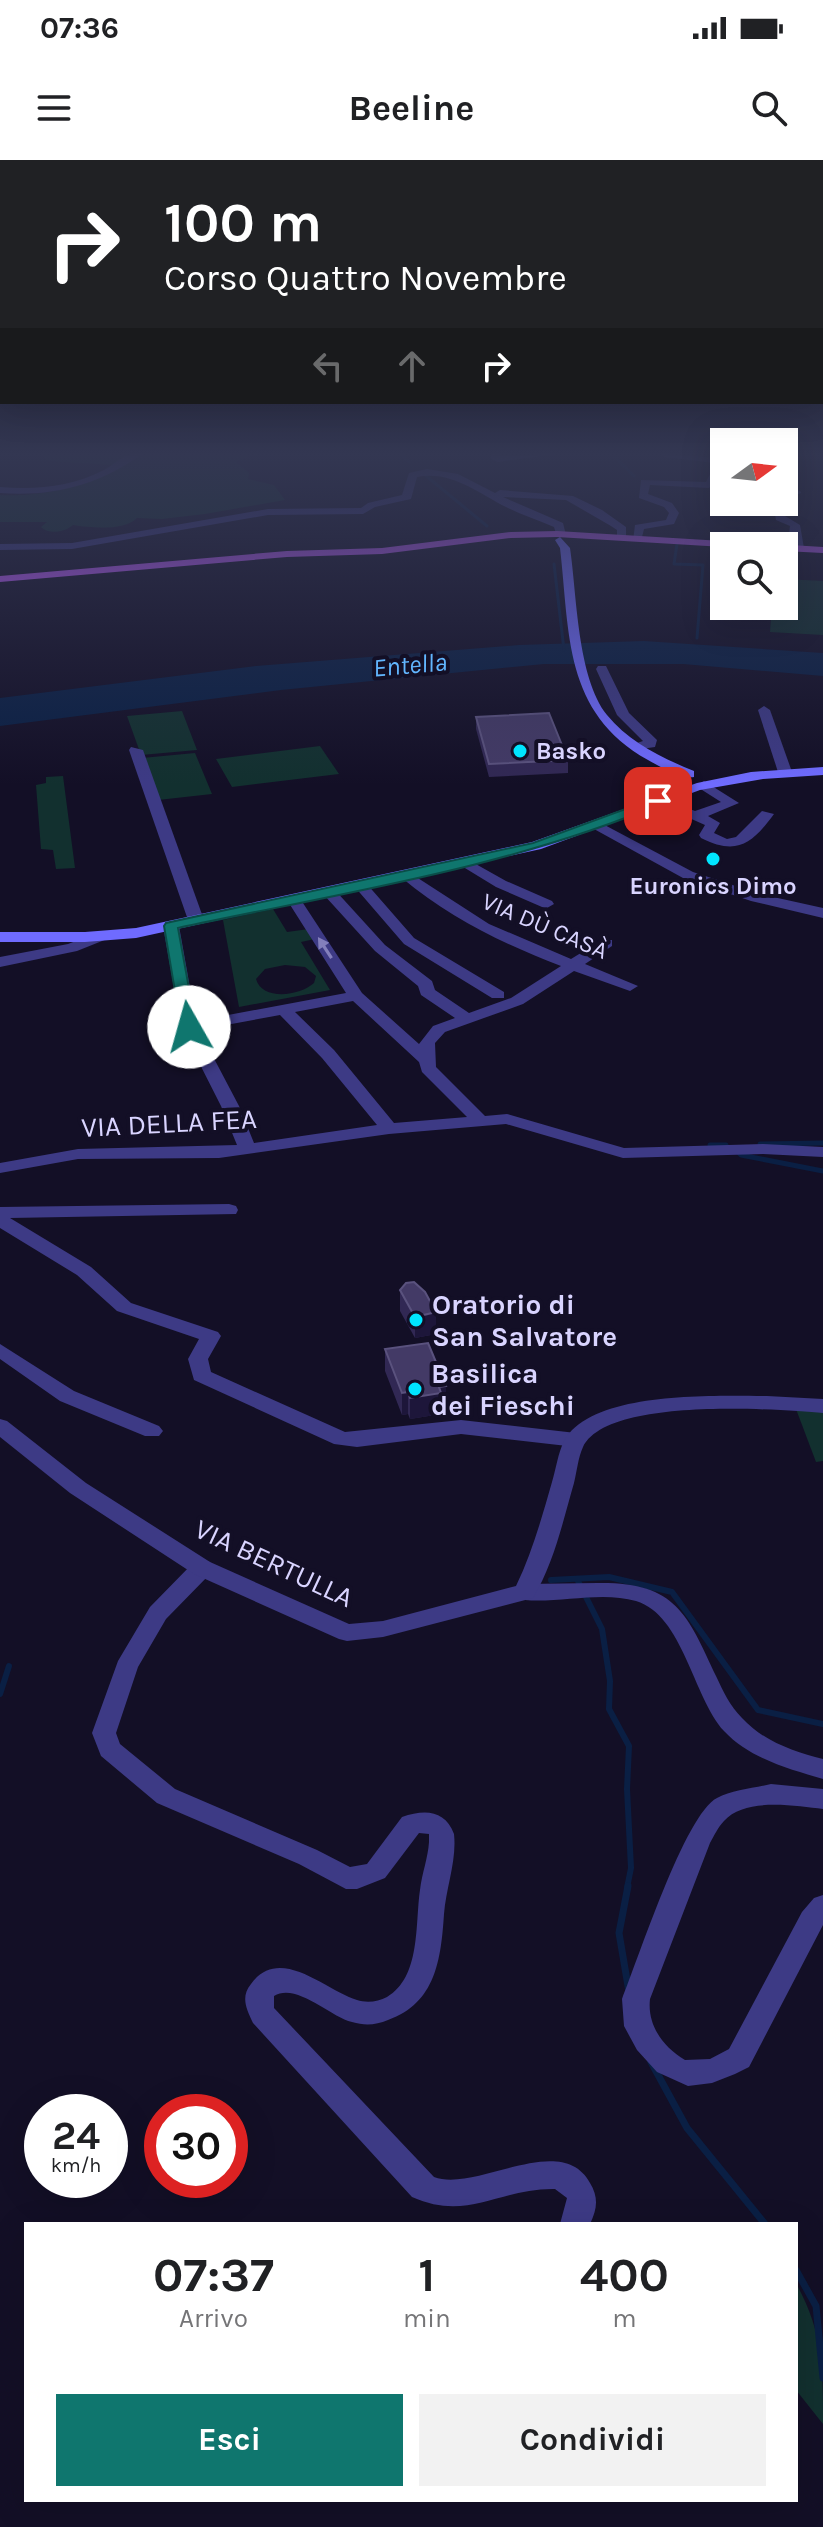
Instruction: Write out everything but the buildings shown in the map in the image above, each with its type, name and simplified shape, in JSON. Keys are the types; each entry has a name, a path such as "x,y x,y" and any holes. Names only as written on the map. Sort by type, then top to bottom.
{"main road":[{"path":"0,579 164,564"},
{"path":"567,564 585,683 602,716 639,747 692,781"},
{"path":"75,937 171,926 536,846 599,826 660,800 692,781 819,771"},
{"path":"0,937 29,945"}],"street":[{"path":"602,669 623,715 650,740 650,744 639,747"},
{"path":"764,710 785,772"},
{"path":"136,750 196,920"},
{"path":"692,781 732,803 694,816"},
{"path":"660,800 713,823 706,835 732,843 746,840 767,814"},
{"path":"599,826 688,875 756,898 823,913"},
{"path":"465,862 501,884 547,904"},
{"name":"VIA DÙ CASÀ","path":"407,875 433,899 455,913 573,966 630,986"},
{"path":"361,886 409,941 498,995"},
{"path":"329,892 380,948 426,984 427,992 467,1019"},
{"path":"294,900 356,996 426,1059"},
{"path":"171,926 189,1027 224,1094 248,1150"},
{"path":"4,961 72,948 102,936"},
{"path":"4,961 29,945 75,937"},
{"path":"480,1121 428,1068 427,1042 439,1029 517,1001 607,943"},
{"path":"426,984 451,979 454,971"},
{"path":"189,1027 356,996"},
{"path":"284,1010 328,1054 389,1129"},
{"name":"VIA DELLA FEA","path":"0,1168 96,1153 189,1155 248,1150 389,1129 507,1119 623,1153 763,1149 823,1152"},
{"path":"0,1213 229,1210"},
{"path":"0,1220 84,1271 124,1307 211,1336 198,1359 201,1375 341,1439 357,1440 461,1427 576,1440"},
{"path":"0,1350 67,1396 152,1431"},
{"path":"525,1592 537,1568 576,1440 593,1425 633,1410 701,1404 823,1406"},
{"name":"VIA BERTULLA","path":"0,1427 78,1488 202,1568 347,1633 383,1629 525,1592 590,1589 642,1594 664,1606 683,1633 719,1709 732,1725 752,1742 823,1769"},
{"path":"202,1568 158,1613 126,1667 104,1733 110,1749 166,1796 308,1857 346,1878 357,1878 385,1865 411,1824 428,1821 439,1828 443,1840 432,1896 429,1944 417,1980 403,2000 378,2012 362,2013 348,2010 302,1984 287,1980 266,1986 258,1997 258,2003 263,2015 423,2187 443,2195 458,2194 531,2177 559,2175 578,2188 583,2210 576,2222"},
{"path":"823,1799 771,1794 725,1805 713,1815 698,1841 636,1999 633,2017 655,2054 682,2073 696,2075 719,2071 739,2058 811,1920 823,1906"}],"green space":[{"path":"798,580 823,581 823,635 770,632 771,620 798,620"},
{"path":"182,711 197,750 141,755 127,716"},
{"path":"320,746 339,774 232,787 216,759"},
{"path":"195,753 212,794 158,800 142,758"},
{"path":"63,776 75,868 56,869 53,850 41,849 36,785 46,783 46,777"},
{"path":"273,909 287,932 309,929 315,939 301,942 330,990 239,1007 223,920","holes":["285,965 305,967 316,976 314,983 300,991 273,993 266,991 256,979 265,969"]},
{"path":"796,1409 823,1412 823,1461 816,1462"},
{"path":"798,2287 812,2318 820,2350 823,2424 798,2393"}],"water":[{"name":"Entella","path":"644,641 823,653 823,676 683,664 544,664 281,690 0,726 0,698 256,666 519,645"}],"waterway":[{"path":"554,564 564,650"},
{"path":"687,564 703,565 697,638"},
{"path":"760,1144 823,1143"},
{"path":"710,1145 726,1145"},
{"path":"736,1150 741,1155 823,1171"},
{"path":"551,1580 609,1577 672,1592 758,1710 823,1724"},
{"path":"577,1579 602,1629 610,1681 609,1709 629,1746 627,1789 631,1868 627,1888"},
{"path":"0,1694 9,1666"},
{"path":"628,1886 619,1933 629,1992"},
{"path":"651,2062 687,2128 763,2222"},
{"path":"798,2274 816,2306 823,2378"}],"place":[{"name":"Basko","path":"520,751"},
{"name":"Euronics Dimo","path":"713,859"},
{"name":"Oratorio di San Salvatore","path":"416,1320"},
{"name":"Basilica dei Fieschi","path":"415,1389"}],"route":[{"path":"189,1027 171,926 536,846 599,826 658,801"}]}
